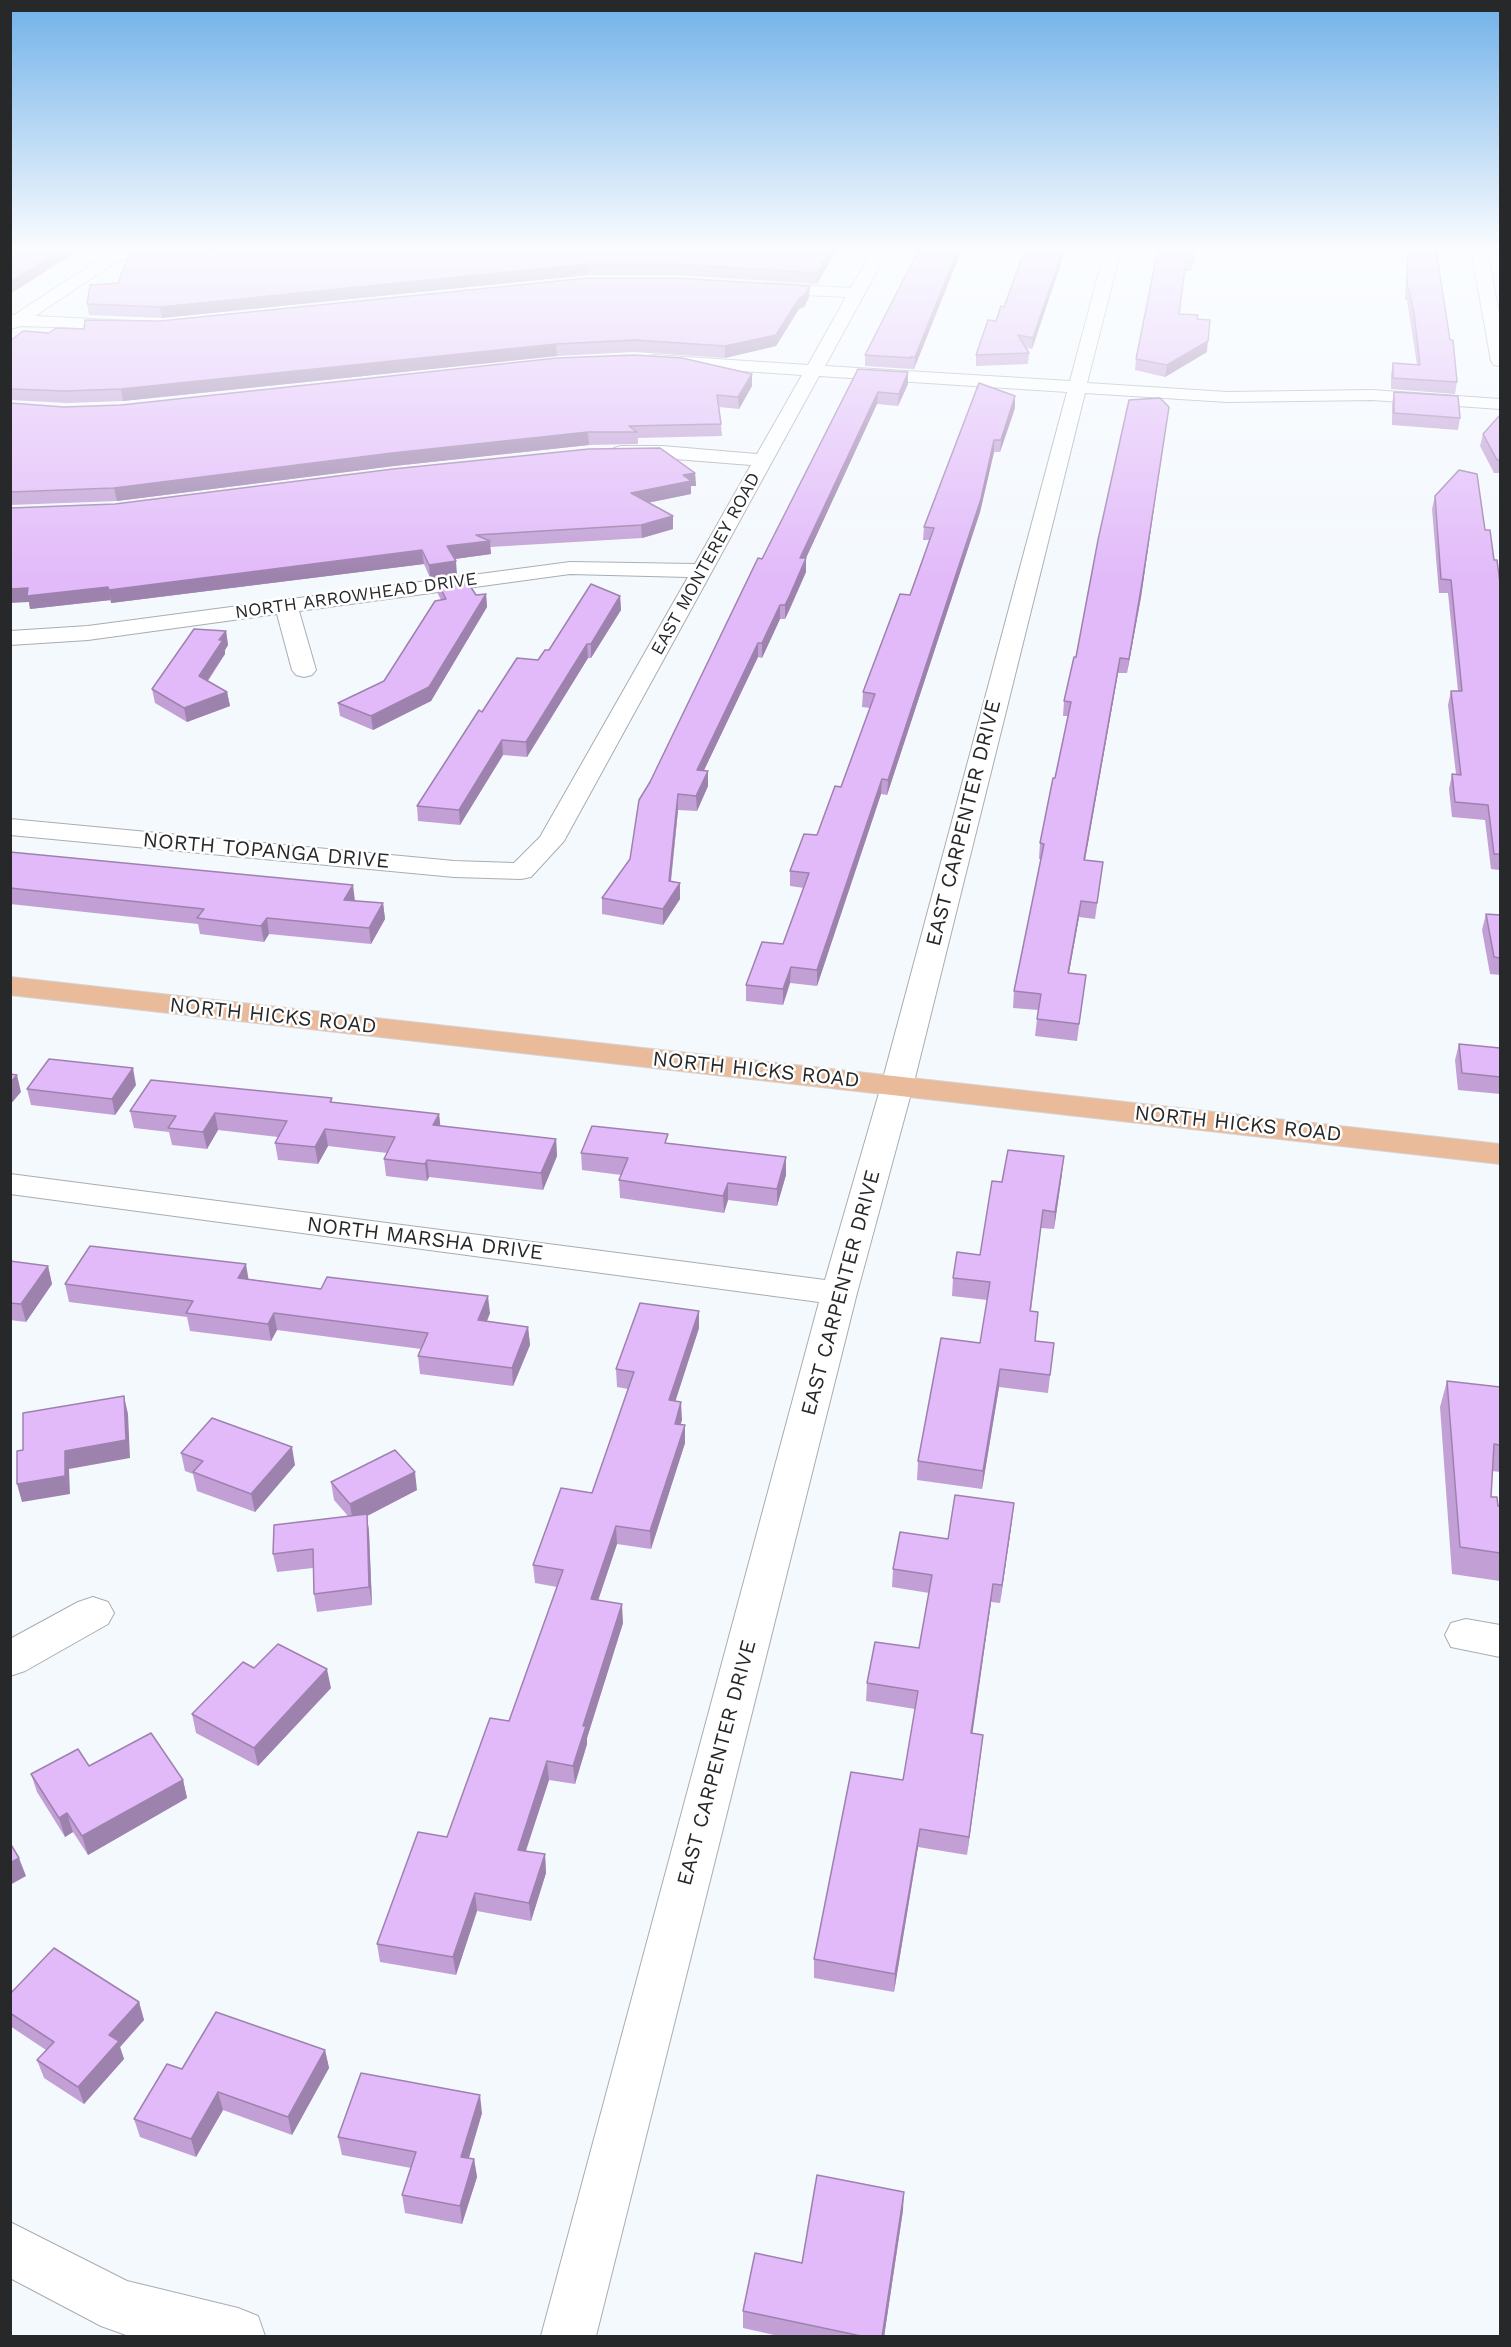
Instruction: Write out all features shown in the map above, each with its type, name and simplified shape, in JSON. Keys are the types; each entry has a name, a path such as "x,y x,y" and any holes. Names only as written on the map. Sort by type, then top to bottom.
{"main road":[{"name":"NORTH HICKS ROAD","path":"10,986 1500,1154"}],"street":[{"path":"634,359 1234,397 1372,395 1500,404"},
{"name":"EAST MONTEREY ROAD","path":"521,871 551,841 820,359"},
{"name":"EAST CARPENTER DRIVE","path":"568,2337 840,1293 897,1086 1084,359"},
{"path":"605,452 662,452 763,460"},
{"name":"NORTH ARROWHEAD DRIVE","path":"10,638 88,633 570,568 639,567 702,571"},
{"path":"286,606 304,670"},
{"name":"NORTH TOPANGA DRIVE","path":"10,826 454,869 521,871"},
{"name":"NORTH MARSHA DRIVE","path":"10,1184 840,1293"},
{"path":"10,1659 93,1613"},
{"path":"10,2249 120,2307 238,2337"}],"building":[{"path":"10,359 416,359 121,389 65,391 10,389"},
{"path":"552,359 684,359 752,374 738,397 717,395 721,424 629,426 637,432 588,432 392,453 114,488 10,492 10,403 64,407 121,405"},
{"path":"1136,359 1178,359 1167,365"},
{"path":"1419,359 1455,359 1457,382 1393,378 1393,363 1420,365"},
{"path":"858,369 908,372 899,394 878,392 800,558 806,558 790,595 785,605 780,605 762,643 758,643 697,770 708,771 696,796 678,794 669,881 680,883 663,909 602,898 630,859 639,800 650,782 758,558 762,559"},
{"path":"979,383 1015,396 1001,440 994,440 981,499 888,780 882,779 817,970 791,967 783,989 746,985 762,942 783,944 809,873 790,871 804,834 817,835 835,786 841,787 875,694 863,692 900,594 910,595 934,528 924,527"},
{"path":"1394,392 1458,396 1460,418 1394,413"},
{"path":"1160,398 1169,407 1142,583 1129,659 1120,658 1084,860 1103,862 1097,903 1081,901 1068,973 1086,975 1079,1024 1037,1019 1041,994 1014,991 1044,844 1040,843 1071,702 1064,701 1074,657 1076,657 1098,540 1129,400"},
{"path":"1500,415 1500,460 1497,460 1483,434"},
{"path":"660,448 695,473 683,475 691,481 631,493 673,516 641,525 476,535 490,541 447,546 456,561 429,565 422,550 109,590 108,587 27,596 28,588 10,589 10,508 115,504 393,469 589,449"},
{"path":"1459,470 1477,474 1485,530 1490,530 1500,583 1500,854 1494,854 1488,805 1455,802 1452,774 1461,775 1451,691 1462,691 1451,580 1441,579 1435,496"},
{"path":"465,578 476,595 486,594 429,687 371,716 338,703 384,681 435,601 446,599 437,581"},
{"path":"591,584 620,596 526,742 502,740 459,810 417,806 479,710 482,712 517,658 538,660 545,650 549,650"},
{"path":"194,629 226,631 219,640 223,640 199,676 227,692 184,708 152,689"},
{"path":"10,852 353,885 344,900 383,903 369,928 267,918 261,926 197,918 204,909 10,888"},
{"path":"1486,914 1500,915 1500,958 1494,957"},
{"path":"1459,1044 1500,1048 1500,1077 1462,1073"},
{"path":"49,1059 133,1068 112,1099 27,1089"},
{"path":"10,1074 17,1075 10,1083"},
{"path":"151,1080 332,1098 330,1102 439,1114 433,1125 556,1139 541,1173 427,1160 425,1164 384,1159 395,1137 325,1129 315,1147 275,1143 287,1121 215,1113 203,1132 168,1128 176,1116 130,1111"},
{"path":"592,1126 668,1134 665,1143 786,1157 777,1189 728,1183 723,1196 619,1180 628,1158 581,1153"},
{"path":"1008,1150 1064,1156 1055,1212 1043,1210 1030,1311 1038,1312 1035,1341 1054,1343 1050,1375 1000,1369 983,1471 918,1461 941,1338 980,1343 990,1282 953,1278 957,1252 980,1255 992,1181 1002,1182"},
{"path":"90,1246 246,1264 238,1278 321,1289 327,1277 488,1296 478,1320 528,1327 512,1368 418,1356 428,1333 274,1313 268,1324 186,1313 193,1301 65,1284"},
{"path":"10,1261 48,1266 21,1304 10,1303"},
{"path":"640,1303 699,1311 669,1400 681,1402 675,1424 685,1425 650,1531 616,1526 591,1599 622,1604 583,1726 586,1726 573,1766 547,1761 518,1850 545,1854 529,1903 475,1893 453,1957 377,1944 418,1832 447,1837 490,1718 509,1721 563,1570 533,1565 561,1488 592,1493 634,1372 616,1369"},
{"path":"1447,1381 1500,1387 1500,1445 1494,1444 1491,1497 1497,1497 1498,1506 1500,1506 1500,1553 1460,1547"},
{"path":"124,1396 126,1440 65,1451 65,1476 17,1484 17,1451 23,1450 23,1413"},
{"path":"212,1418 292,1447 251,1494 193,1472 203,1461 181,1453"},
{"path":"395,1450 415,1472 350,1504 331,1482"},
{"path":"955,1495 1014,1503 1002,1585 993,1584 971,1733 983,1735 969,1837 920,1829 895,1974 814,1959 851,1772 903,1780 918,1691 867,1683 875,1642 919,1648 932,1575 893,1569 900,1532 948,1539"},
{"path":"367,1514 369,1587 314,1594 313,1549 273,1554 274,1525"},
{"path":"278,1644 327,1669 254,1748 192,1714 243,1662 254,1668"},
{"path":"151,1733 183,1780 82,1836 67,1813 59,1818 31,1774 78,1749 89,1766"},
{"path":"10,1843 19,1858 10,1863"},
{"path":"54,1948 139,2002 109,2035 119,2041 78,2087 37,2060 54,2042 10,2013 10,1994"},
{"path":"216,2012 325,2050 288,2117 218,2092 191,2139 134,2119 167,2064 182,2069"},
{"path":"361,2073 480,2095 461,2157 474,2159 460,2206 402,2195 416,2152 338,2137"},
{"path":"817,2175 904,2192 882,2337 866,2337 743,2311 755,2253 802,2263"}]}
